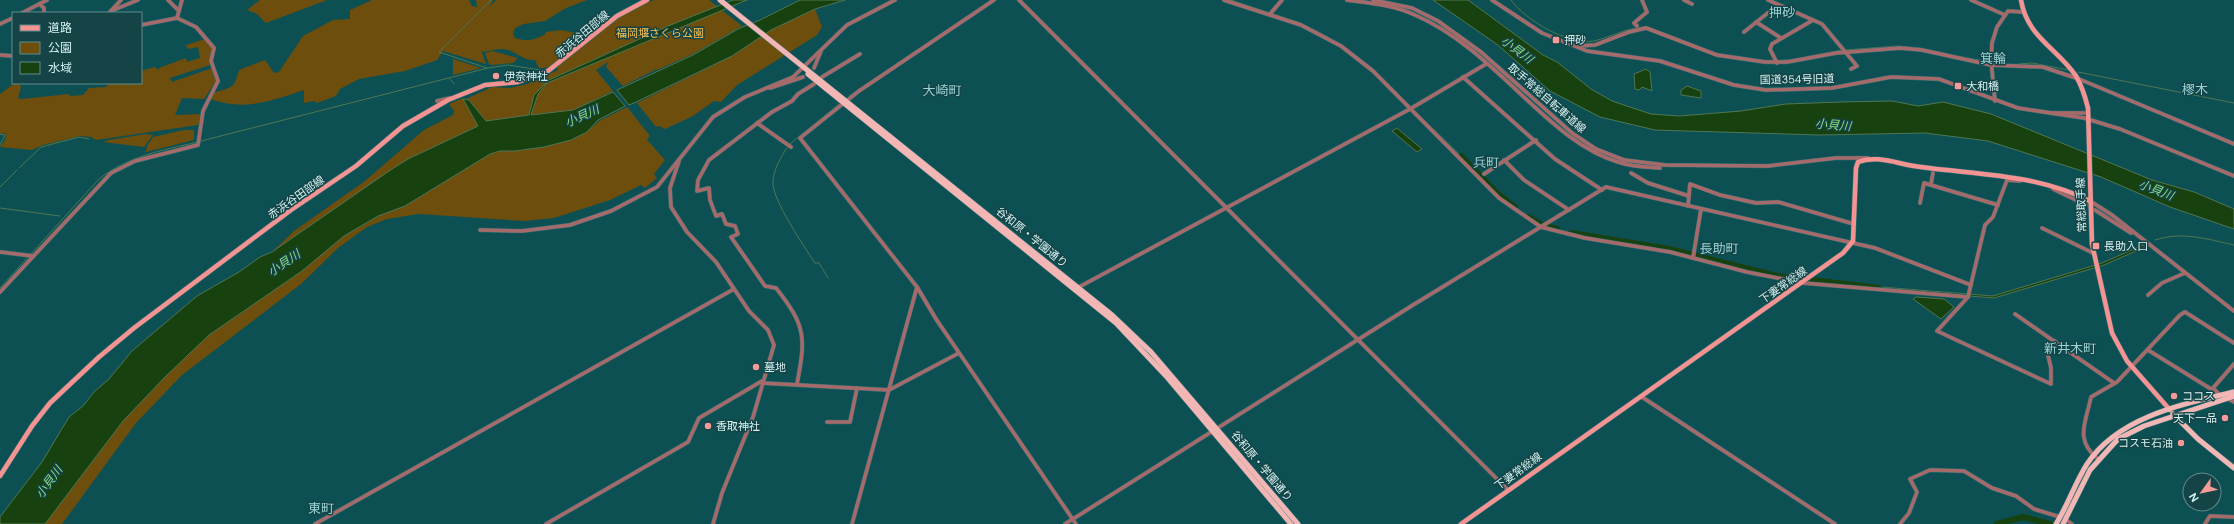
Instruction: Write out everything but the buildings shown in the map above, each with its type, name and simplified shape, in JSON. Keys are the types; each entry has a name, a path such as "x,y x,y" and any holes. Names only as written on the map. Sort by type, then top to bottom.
{"highway":[{"name":"谷和原・学園通り","path":"719,1 1108,316 1149,357 1298,524"},
{"name":"谷和原・学園通り","path":"845,102 1079,287 1142,343 1292,524"},
{"path":"2061,521 2095,457 2108,440 2125,428 2170,410 2234,392"},
{"path":"2095,457 2129,432 2174,415 2234,396"},
{"path":"2170,410 2198,439 2234,468"}],"main road":[{"name":"赤浜谷田部線","path":"0,476 32,426 50,403 99,357 134,328 290,210 356,166 403,126 457,97 485,85 518,82 548,71 618,16 647,0"},
{"name":"常総取手線","path":"2021,0 2022,12 2034,31 2068,64 2079,79 2087,98 2093,253 2112,333 2119,349 2132,368 2170,410"},
{"path":"1853,243 1856,168 1858,162 1868,158 1923,168 2029,180 2063,188 2090,199"},
{"name":"下妻常総線","path":"1461,524 1834,260 1853,243"}],"street":[{"path":"24,12 47,0"},
{"path":"110,12 121,0"},
{"path":"110,12 138,0"},
{"path":"168,0 179,11"},
{"path":"177,18 182,0"},
{"path":"480,230 543,230 570,224 601,215 657,187 713,117 745,97 788,79 803,68 847,25 895,0"},
{"path":"994,0 845,102 800,138 917,288 959,353 1076,524"},
{"path":"1019,0 1508,490"},
{"path":"1224,0 1270,14 1317,32 1341,46 1373,71 1499,198 1544,226 1585,238 1664,251 1747,272 1806,280 1969,296"},
{"path":"1270,14 1282,0"},
{"path":"1347,0 1400,9 1416,15 1486,64 1521,93 1553,125 1600,156 1637,168 1670,166"},
{"name":"取手常総自転車道線","path":"1373,0 1412,8 1431,17 1480,52 1555,120 1590,146 1610,155 1632,162 1670,166 1714,164 1773,165 1847,157 1868,158"},
{"name":"国道354号旧道","path":"1492,0 1533,28 1571,46 1594,52 1660,61 1725,82 1753,89 1832,88 1878,78 1919,76 1946,80 1995,101 2018,108 2088,121 2140,136 2234,176"},
{"path":"1637,26 1634,22 1647,12 1642,4 1642,0"},
{"path":"1684,0 1692,4"},
{"path":"1768,0 1822,24 1857,66 1851,69"},
{"path":"1971,0 2005,15"},
{"path":"39,4 44,8 44,12"},
{"path":"1744,32 1756,22 1782,6"},
{"path":"1995,101 1990,63 1992,38 2005,15 2009,11 2022,12"},
{"path":"0,24 12,18"},
{"path":"0,292 31,256 111,173 135,161 198,142 206,98 218,81 211,61 214,48 196,27 177,18 142,26"},
{"path":"1776,61 1770,47 1781,38 1813,20"},
{"path":"1756,22 1781,38"},
{"path":"1571,46 1587,46 1611,36 1636,29 1650,29 1717,54 1776,61 1843,50 1909,48 1990,63 2043,67 2079,79 2234,144"},
{"path":"814,68 821,50"},
{"path":"822,77 860,54"},
{"path":"0,56 12,56"},
{"path":"1079,287 1410,109 1486,64"},
{"path":"765,89 778,87 803,77"},
{"path":"1463,77 1536,140 1555,159 1602,190"},
{"path":"797,384 804,343 799,320 776,288 765,286 751,268 731,237 738,234 735,226 726,224 722,214 716,216 710,200 709,188 697,191 698,180 708,160 814,84"},
{"path":"437,101 457,97"},
{"path":"2045,114 2084,113"},
{"path":"758,123 791,147"},
{"path":"1484,174 1536,140"},
{"path":"679,160 670,188 671,207 684,228 716,262 749,311 768,330 772,338 773,353 762,382 753,417 722,493 713,524"},
{"path":"1504,160 1524,180 1569,210"},
{"path":"1631,173 1648,183 1688,196"},
{"path":"1931,184 1933,173"},
{"path":"2055,341 2047,351 2051,368 2051,384 1937,331 1969,296 1985,225 1993,216 2007,180 2029,180 2053,189 2086,205"},
{"path":"1920,203 1924,183 1998,205"},
{"path":"1688,206 1690,184 1692,184 1720,195 1756,203 1778,202 1854,224"},
{"path":"1065,524 1358,340 1606,187 1701,210 1875,248 1971,285"},
{"path":"2090,199 2234,311"},
{"path":"1692,258 1701,210"},
{"path":"2095,210 2136,234"},
{"path":"2042,228 2093,253"},
{"path":"0,252 31,256"},
{"path":"2148,295 2162,283 2185,273"},
{"path":"852,524 917,288"},
{"path":"315,524 734,290"},
{"path":"2095,457 2087,451 2082,440 2091,398 2114,383 2132,368 2185,312 2233,341"},
{"path":"2015,314 2114,383"},
{"path":"2148,350 2211,389 2213,388 2220,395"},
{"path":"546,524 688,442 699,418 762,382 889,390 959,353"},
{"path":"2213,388 2234,364"},
{"path":"827,422 850,422 857,388"},
{"path":"1642,397 1835,524"},
{"path":"2227,398 2234,402"},
{"path":"1900,524 1909,513 1917,492 1910,479 1920,473 1940,469 1967,472 1992,488 2016,496 2034,509 2061,521 2072,524"},
{"path":"2205,524 2210,516 2234,517"}],"green space":[{"path":"260,0 327,0 266,23 257,14 247,10"},
{"path":"372,0 469,0 472,6 477,7 476,0 493,0 489,7 496,0 587,0 566,8 545,21 524,24 515,28 513,34 515,38 524,40 538,38 546,34 545,32 561,30 576,33 580,42 562,60 545,68 539,68 535,60 524,58 505,49 483,52 481,50 486,64 443,51 437,60 405,71 359,79 340,89 336,96 317,103 314,101 304,103 304,90 270,101 247,105 223,103 211,99 213,93 231,87 239,70 265,60 274,73 279,72 303,36 333,20 350,19 350,10"},
{"name":"福岡堰さくら公園","path":"654,0 709,0 742,26 693,54 657,70 653,69 655,70 623,86 606,67 608,62 596,70 613,91 573,110 486,121 469,100 466,99 492,87 510,88 527,84 558,70 557,67 619,16 631,9"},
{"path":"815,9 822,27 817,35 737,85 721,102 714,101 693,116 665,129 659,126 656,127 637,103 732,56 771,30"},
{"path":"205,39 213,50 210,65 170,78 172,82 212,68 216,81 204,99 182,98 175,115 201,114 198,125 96,140 91,137 80,136 43,145 32,150 0,147 6,137 5,133 0,134 0,94 14,84 20,84 21,87 18,98 22,99 69,94 70,96 83,95 89,88 106,87 109,84 142,84 142,71 155,67 159,70 159,68 186,58 187,62 200,58 198,47 188,49 186,45"},
{"path":"492,51 518,58 513,63 492,65 489,64 485,53"},
{"path":"453,59 481,68 453,75"},
{"path":"463,99 478,126 408,159 272,252 294,231 365,181 424,130 453,115 454,111 449,104"},
{"path":"627,107 650,136 647,139 648,141 665,160 654,174 657,178 645,188 641,185 610,200 554,218 524,221 419,214 387,219 367,227 338,248 301,284 182,375 136,423 62,524 45,524 123,421 165,377 209,335 302,271 344,236 379,216 405,206 490,154 501,151 515,151 544,147 571,140 587,132 599,121"},
{"path":"184,130 194,130 194,140 146,152 147,146 153,137"},
{"path":"146,134 153,135 144,147 103,142 109,140"}],"water":[{"name":"小貝川","path":"733,0 747,0 547,83 538,94 531,115 573,110 613,92 625,106 598,120 587,132 571,140 544,147 515,151 500,151 490,154 405,206 378,216 344,236 302,271 209,335 165,377 123,421 45,524 0,524 0,517 42,462 69,417 83,406 94,392 109,379 132,351 197,296 239,272 260,257 272,252 389,171 408,159 478,126 463,99 469,100 486,121 529,115 534,95 549,80 668,26"},
{"path":"800,0 845,0 815,9 771,30 732,56 629,105 617,90 693,55 738,29"},
{"name":"小貝川","path":"1433,0 1468,0 1543,55 1557,62 1591,89 1612,101 1651,114 1679,116 1741,111 1786,104 1892,101 1918,106 1943,102 1991,114 2152,180 2194,192 2234,209 2234,229 2170,207 2101,177 1988,141 1925,133 1819,135 1655,130 1600,117 1550,91 1498,45"},
{"path":"1646,69 1650,72 1652,91 1642,87 1639,90 1635,89 1634,74"},
{"path":"1687,86 1701,91 1701,98 1681,95 1681,90"},
{"path":"1397,128 1422,149 1417,152 1392,131"},
{"path":"2143,245 2145,247 2104,265 1994,298 1882,289 1881,287 1993,296 2102,263"},
{"path":"1916,297 1944,299 1954,307 1941,319 1913,299"}],"waterway":[{"path":"487,68 439,52 491,0"},
{"path":"1231,0 1297,22"},
{"path":"1511,0 1526,16 1548,30 1572,40 1594,41 1631,29 1644,27"},
{"path":"1302,24 1343,46 1379,75 1401,97"},
{"path":"1648,27 1680,39"},
{"path":"1845,50 1898,46 1920,48"},
{"path":"1802,58 1842,50"},
{"path":"1956,56 1990,62"},
{"path":"1784,60 1791,60"},
{"path":"2019,64 2032,63 2069,70"},
{"path":"201,141 488,68 508,65 540,70"},
{"path":"2078,72 2234,103"},
{"path":"450,79 454,84"},
{"path":"849,96 855,92"},
{"path":"790,144 839,104"},
{"path":"1425,121 1461,156"},
{"path":"0,134 5,135 0,145"},
{"path":"19,168 41,147 79,137 89,139"},
{"path":"30,255 99,179 110,171 134,159 146,155 198,142"},
{"path":"788,146 774,173 774,190 783,211 797,235 815,263 819,263 828,278"},
{"path":"1461,156 1497,193 1515,207"},
{"path":"0,187 17,170"},
{"path":"0,208 60,216"},
{"path":"1529,217 1542,225 1557,229"},
{"path":"1571,233 1669,249 1777,276 1879,288"},
{"path":"2155,240 2165,237 2185,236 2204,238 2234,245"},
{"path":"0,288 28,257"},
{"path":"1997,524 2023,517 2050,524"}],"place":[{"name":"押砂","path":"1556,40"},
{"name":"伊奈神社","path":"496,76"},
{"name":"大和橋","path":"1958,86"},
{"name":"長助入口","path":"2096,246"},
{"name":"墓地","path":"756,367"},
{"name":"ココス","path":"2174,396"},
{"name":"天下一品","path":"2225,418"},
{"name":"香取神社","path":"708,426"},
{"name":"コスモ石油","path":"2181,443"}],"district":[{"name":"押砂","path":"1782,12"},
{"name":"箕輪","path":"1993,58"},
{"name":"樛木","path":"2195,89"},
{"name":"大崎町","path":"942,90"},
{"name":"兵町","path":"1486,162"},
{"name":"長助町","path":"1719,248"},
{"name":"新井木町","path":"2070,348"},
{"name":"東町","path":"321,508"}]}
